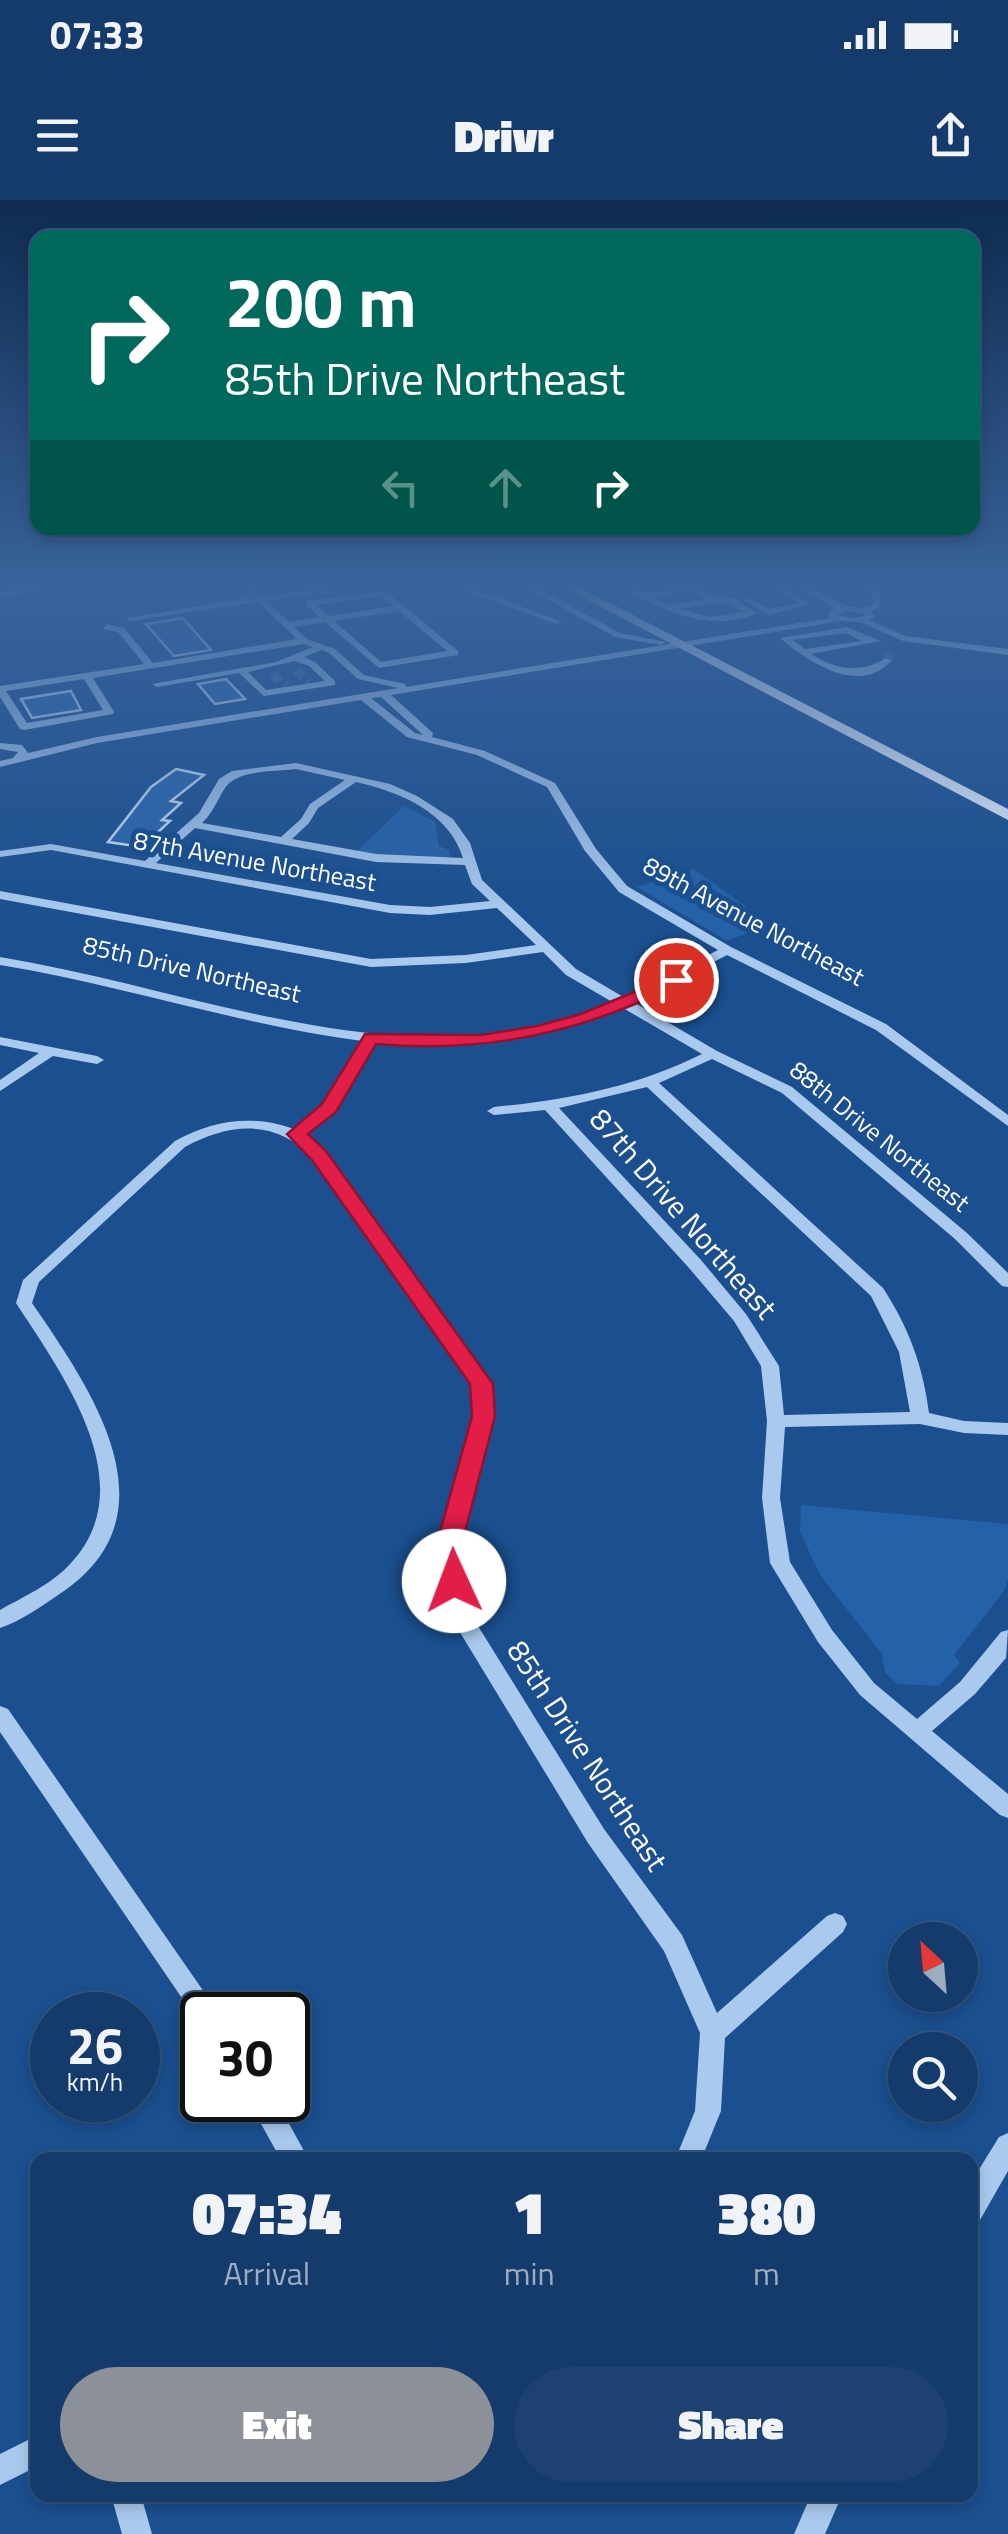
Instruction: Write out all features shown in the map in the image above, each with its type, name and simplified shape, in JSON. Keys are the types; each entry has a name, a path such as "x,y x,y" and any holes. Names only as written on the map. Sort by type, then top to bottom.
{"main road":[{"path":"776,696 1007,815"}],"street":[{"path":"4,696 24,726 110,712 100,696"},
{"path":"336,702 348,696"},
{"path":"0,764 11,747 97,740 371,696"},
{"name":"89th Avenue Northeast","path":"386,696 436,742"},
{"name":"89th Avenue Northeast","path":"363,697 412,735 510,764 551,785 591,852 623,890 728,950 881,1027 1008,1122"},
{"name":"88th Drive Northeast","path":"195,825 223,781 236,772 274,766 296,766 386,786 432,808 449,821 464,843 476,881 570,972 712,1054 787,1090 931,1210 1008,1282"},
{"path":"284,840 305,821 314,806 355,778"},
{"path":"148,864 195,825 376,858 468,862"},
{"name":"87th Avenue Northeast","path":"2,852 51,847 390,908 430,911 498,904"},
{"path":"0,894 371,962 466,959 543,948"},
{"name":"85th Drive Northeast","path":"0,961 86,975 371,1038 422,1042 481,1040 538,1032 623,1004 728,950"},
{"path":"0,1620 78,1570 99,1540 113,1490 103,1438 24,1303 31,1280 180,1144 201,1131 227,1124 297,1134 329,1108 371,1038"},
{"path":"0,1041 97,1060"},
{"path":"0,1087 50,1051"},
{"path":"494,1111 550,1106 649,1081 712,1054"},
{"path":"649,1081 877,1292 902,1329 913,1361 920,1418"},
{"name":"87th Drive Northeast","path":"550,1106 740,1318 770,1366 776,1421 771,1498 780,1563 825,1636 867,1689 1008,1808"},
{"name":"85th Drive Northeast","path":"297,1134 319,1156 481,1384 484,1416 452,1532 454,1581 468,1628 596,1836 673,1943 714,2032 708,2111 691,2152"},
{"path":"776,1421 920,1418 964,1427 1008,1428"},
{"path":"918,1730 988,1668 1008,1638"},
{"path":"0,1715 192,1992"},
{"path":"714,2032 835,1924"},
{"path":"274,2122 291,2152"},
{"path":"978,2197 1008,2146"},
{"path":"0,2470 30,2454"},
{"path":"128,2502 137,2534"},
{"path":"808,2534 824,2502"}],"shaded area":[{"path":"404,806 435,822 439,846 449,850 450,858 405,859 356,852"},
{"path":"694,869 770,924 727,941 637,887"},
{"path":"801,1505 1008,1524 1008,1580 1004,1591 954,1655 960,1663 939,1686 898,1684 885,1673 882,1654 820,1575 800,1532"}],"building":[{"path":"74,696 81,710 32,718 21,699"},
{"path":"208,696 245,699 215,704"},
{"path":"176,769 204,775 171,801 181,803 162,820 170,821 142,847 108,842 151,787"}],"route":[{"path":"454,1581 452,1532 484,1416 481,1384 319,1156 297,1134 329,1108 371,1038 422,1042 481,1040 538,1032 587,1018 676,980"}]}
